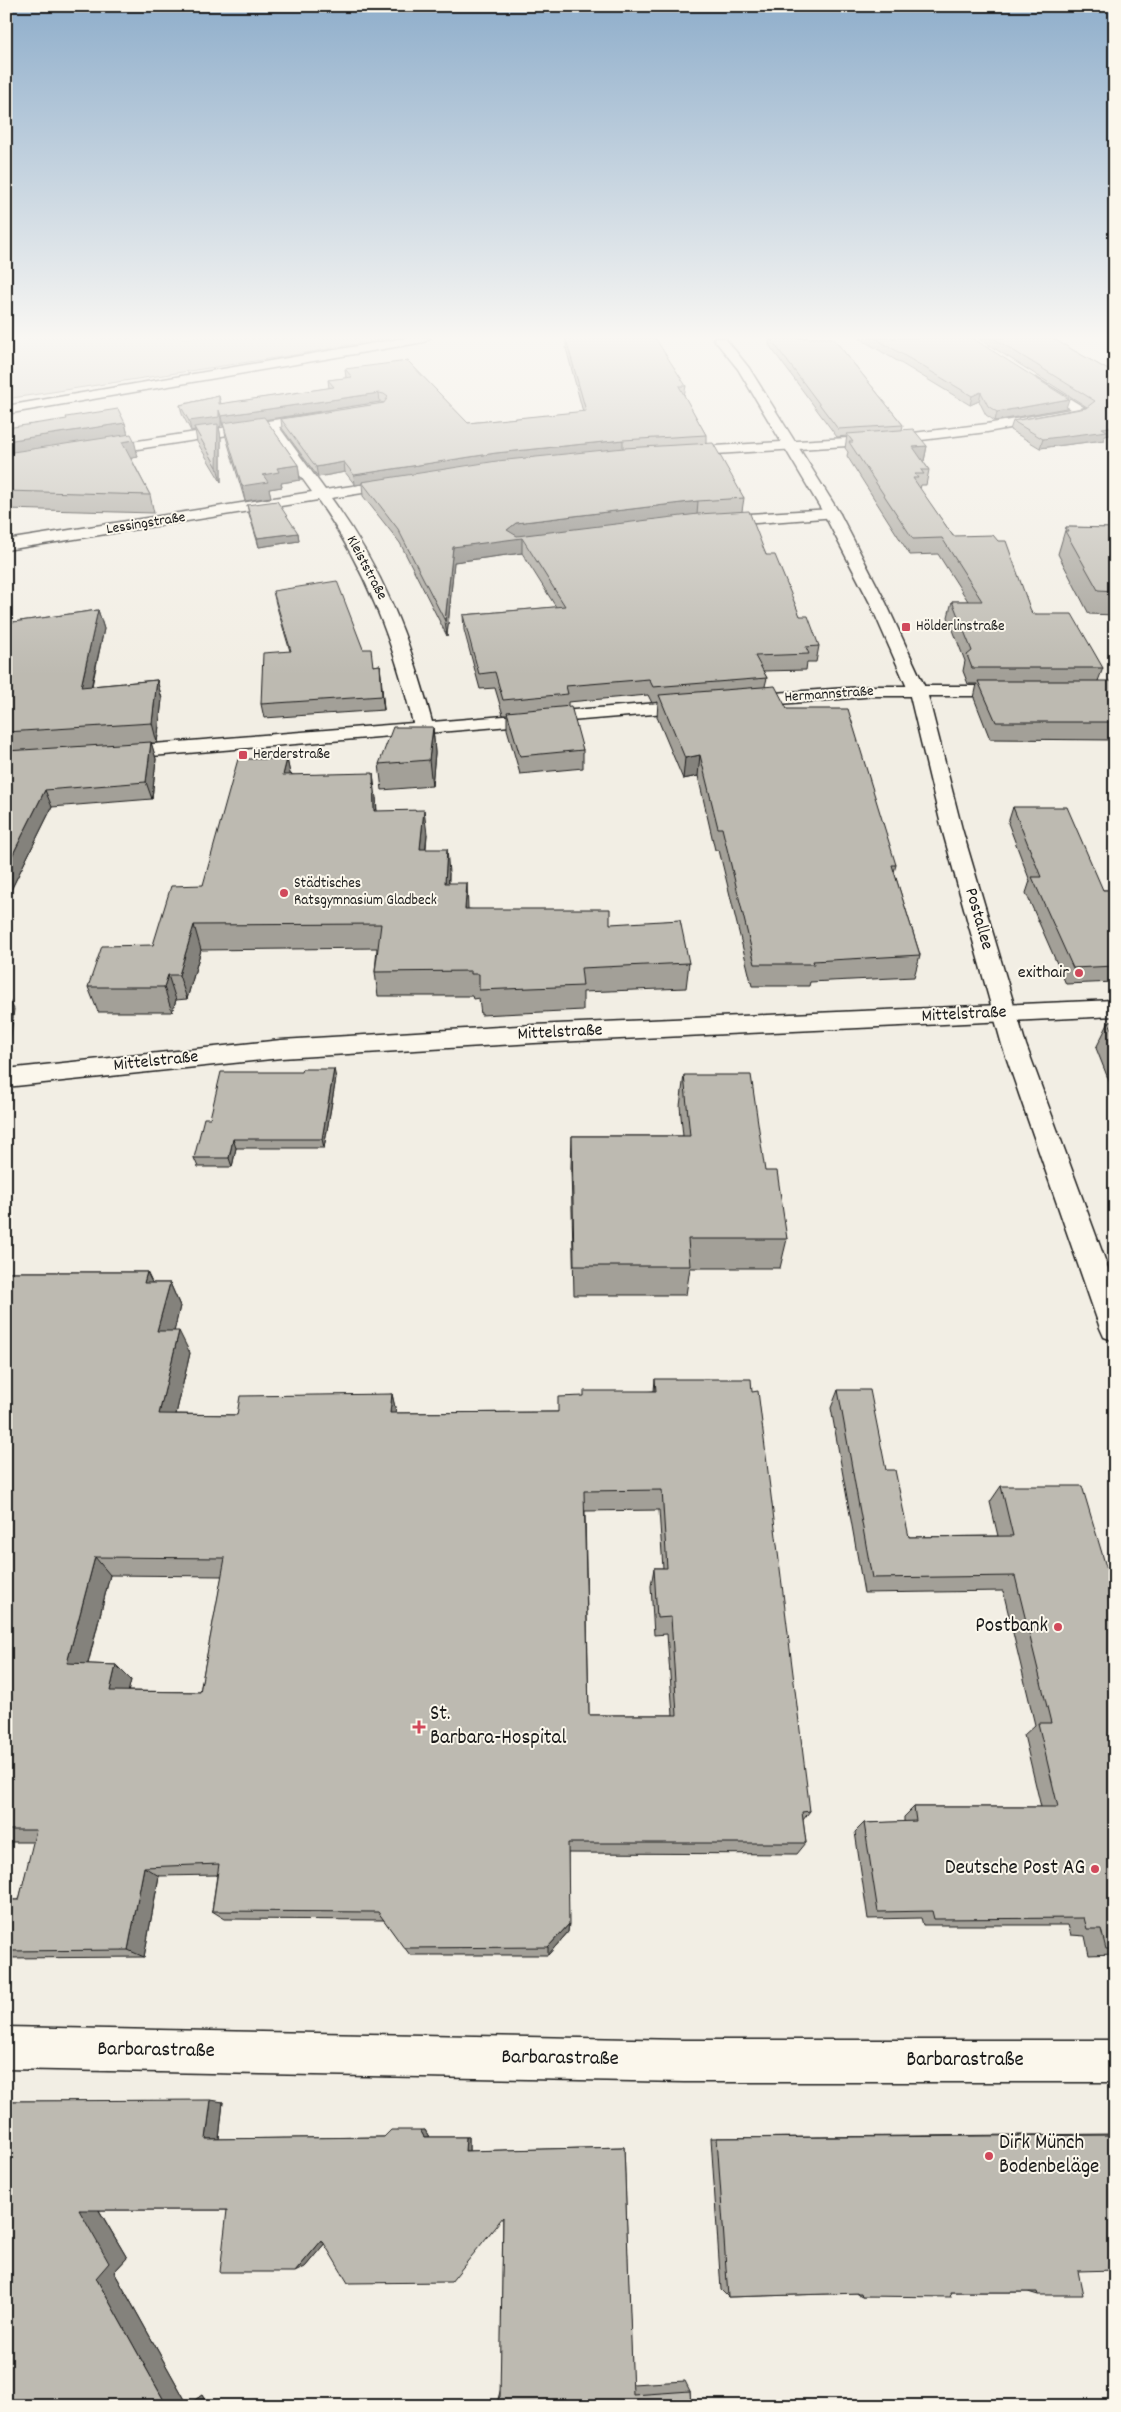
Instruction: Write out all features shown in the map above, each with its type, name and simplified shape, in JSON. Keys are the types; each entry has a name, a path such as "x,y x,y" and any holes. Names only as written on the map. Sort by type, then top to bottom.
{"street":[{"path":"85,453 101,451"},
{"name":"Kleiststraße","path":"289,451 349,534 382,597 410,674 424,729"},
{"path":"663,453 708,451"},
{"name":"Postallee","path":"795,451 832,514 878,603 918,692 952,829 1005,1014 1115,1328"},
{"name":"Lessingstraße","path":"6,545 413,481"},
{"path":"698,522 832,514"},
{"name":"Hermannstraße","path":"102,753 185,749 876,691 1026,691"},
{"name":"Mittelstraße","path":"6,1078 281,1049 544,1034 1115,1008"},
{"name":"Barbarastraße","path":"6,2048 684,2061 1115,2061"}],"building":[{"path":"22,451 127,451 150,495 6,491 6,453"},
{"path":"208,451 217,451 217,467"},
{"path":"231,451 288,451 298,465 277,468 279,472 263,475 268,482 242,486"},
{"path":"304,451 520,451 354,475 344,462 316,467"},
{"path":"599,451 717,451 744,498 698,501 516,523 507,530 517,536 698,514 749,511 766,555 775,555 800,616 808,616 819,646 806,647 809,654 755,656 767,678 653,687 649,679 566,686 568,694 503,700 495,672 479,674 463,615 565,606 522,538 453,547 445,621 398,529 362,482 497,461"},
{"path":"855,451 915,451 929,470 921,470 924,474 915,474 918,478 913,478 953,536 993,535 998,541 1006,541 1032,614 1072,614 1103,668 972,668 967,655 972,651 952,601 982,601 942,538 913,539"},
{"path":"277,501 298,533 257,538 247,505"},
{"path":"1066,527 1115,528 1115,591 1098,590 1065,531 1068,531"},
{"path":"337,581 363,649 371,649 373,666 380,665 382,696 261,704 263,653 291,651 273,591"},
{"path":"98,610 81,687 157,680 152,723 6,732 10,714 6,714 6,623"},
{"path":"978,681 1111,681 1115,687 1115,722 996,722"},
{"path":"775,686 787,709 848,709 896,865 892,865 920,955 813,961 814,964 755,964 722,828 718,828 700,755 685,758 659,695"},
{"path":"571,706 583,750 520,756 507,712"},
{"path":"393,727 433,727 429,760 379,764"},
{"path":"151,742 146,782 45,790 6,868 6,751"},
{"path":"238,759 287,759 283,775 373,773 374,811 424,810 420,849 447,849 445,883 467,883 465,909 610,909 610,924 680,920 689,963 581,968 583,986 479,990 479,974 471,974 471,971 375,972 381,924 194,925 179,975 168,975 164,987 88,987 102,946 153,945 171,886 203,885"},
{"path":"1013,807 1067,807 1103,890 1115,890 1115,966 1073,968 1032,877 1041,877"},
{"path":"1109,1022 1115,1022 1115,1036"},
{"path":"302,1069 334,1069 322,1139 233,1139 229,1158 194,1158 204,1118 210,1118 221,1072 301,1072"},
{"path":"684,1075 751,1075 765,1171 777,1171 787,1239 688,1239 690,1266 574,1266 572,1136 690,1136"},
{"path":"6,1272 147,1272 144,1283 170,1283 157,1331 179,1331 159,1414 237,1415 240,1396 392,1394 390,1413 558,1412 558,1397 584,1396 584,1391 656,1391 655,1379 751,1379 752,1392 758,1391 810,1811 802,1812 806,1843 568,1843 569,1924 548,1947 404,1948 378,1912 212,1911 219,1864 144,1867 128,1950 6,1951 6,1900 19,1900 36,1830 6,1830","holes":["662,1490 667,1568 654,1568 657,1618 671,1617 677,1715 589,1715 584,1491","95,1557 225,1558 200,1692 110,1691 116,1665 67,1663"]},
{"path":"838,1390 870,1390 886,1470 895,1470 909,1537 1013,1536 1001,1486 1082,1486 1115,1597 1115,1949 1106,1949 1101,1929 1087,1929 1084,1918 934,1919 932,1911 878,1912 864,1823 916,1821 914,1807 1058,1807 1038,1723 1051,1723 1015,1576 872,1578"},
{"path":"211,2100 206,2139 384,2137 391,2130 420,2130 424,2137 466,2137 465,2151 624,2147 633,2395 690,2391 691,2406 498,2406 498,2399 500,2397 503,2217 451,2282 348,2283 322,2240 295,2272 220,2272 227,2210 79,2210 109,2263 96,2278 167,2406 6,2406 6,2101"},
{"path":"1115,2135 1115,2270 1078,2271 1083,2295 1038,2295 1037,2292 950,2292 951,2297 862,2296 861,2293 728,2297 717,2138"}],"place":[{"name":"Hölderlinstraße","path":"906,627"},
{"name":"Herderstraße","path":"243,755"},
{"name":"Städtisches Ratsgymnasium Gladbeck","path":"284,893"},
{"name":"exithair","path":"1079,973"},
{"name":"Postbank","path":"1058,1627"},
{"name":"St. Barbara-Hospital","path":"419,1727"},
{"name":"Deutsche Post AG","path":"1095,1869"},
{"name":"Dirk Münch Bodenbeläge","path":"989,2156"}]}
